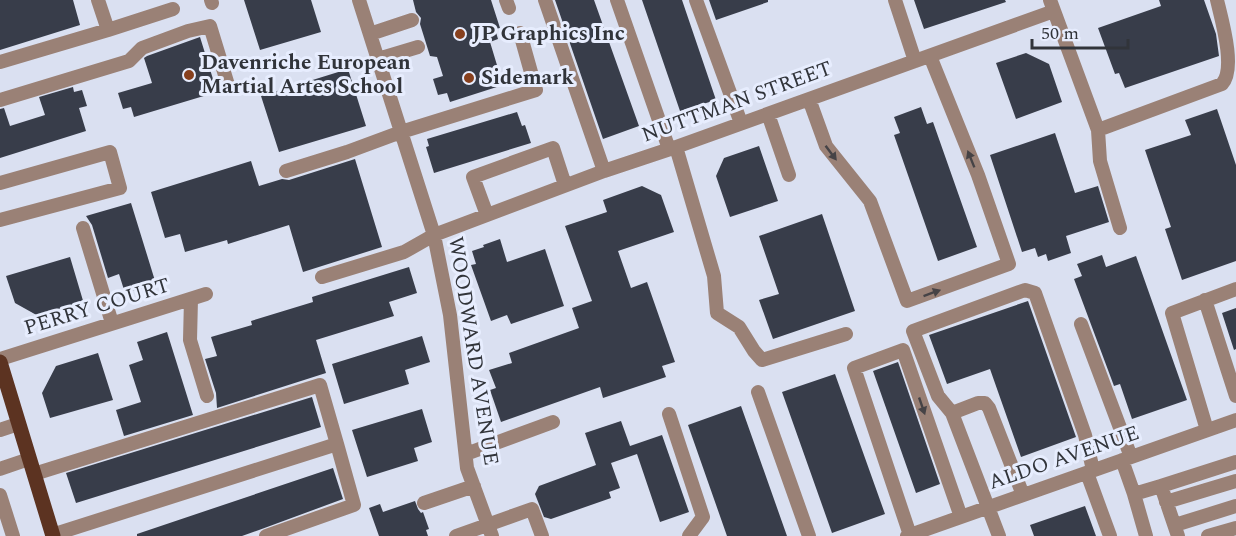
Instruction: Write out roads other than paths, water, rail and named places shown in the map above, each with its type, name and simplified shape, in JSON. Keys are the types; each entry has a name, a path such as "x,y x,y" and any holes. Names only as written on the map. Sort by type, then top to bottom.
{"main road":[{"path":"0,361 52,536"}],"street":[{"path":"98,0 108,30"},
{"name":"WOODWARD AVENUE","path":"359,0 434,235 450,315 467,468 490,530"},
{"path":"545,0 604,171"},
{"path":"617,0 673,148 714,276 717,313 739,327 762,360 846,334"},
{"path":"696,0 741,123"},
{"path":"895,0 915,61"},
{"path":"1098,130 1227,80 1232,62 1217,0"},
{"path":"1052,5 1098,130 1100,161 1120,228"},
{"name":"NUTTMAN STREET","path":"322,277 404,252 434,235 565,185 930,56 1052,5"},
{"path":"0,62 173,9"},
{"path":"370,33 412,20"},
{"path":"0,100 129,61 141,48 188,31 210,26 228,85"},
{"path":"286,171 536,90 520,33"},
{"path":"378,59 418,47"},
{"path":"809,99 826,146 870,201 907,302 1009,264 978,176 930,56"},
{"path":"768,114 789,175"},
{"path":"488,215 473,177 553,148 565,185"},
{"path":"0,183 110,152 120,188 1,215"},
{"path":"83,228 112,323"},
{"path":"1207,430 1172,313 1236,289"},
{"path":"999,536 952,412 938,396 913,331 1025,290 1035,293 1085,435 1090,471 1110,536"},
{"name":"PERRY COURT","path":"0,361 206,294"},
{"path":"191,299 190,340 207,396"},
{"path":"1205,300 1236,396"},
{"path":"1081,324 1126,459 1146,536"},
{"path":"908,535 854,368 903,350 961,517"},
{"path":"0,469 32,466 320,386 354,505 266,536"},
{"path":"758,392 809,536"},
{"path":"952,412 978,403 985,403 1023,495"},
{"path":"669,414 703,517 689,536"},
{"name":"ALDO AVENUE","path":"908,535 1236,420"},
{"path":"466,454 553,422"},
{"path":"0,429 18,424"},
{"path":"52,536 338,444"},
{"path":"1134,494 1236,462"},
{"path":"1166,502 1236,481"},
{"path":"424,502 474,486"},
{"path":"1161,486 1176,530 1236,507"},
{"path":"0,495 13,536"},
{"path":"456,536 490,530 532,509 542,536"},
{"path":"1208,536 1236,528"}],"place":[{"name":"JP Graphics Inc","path":"460,34"},
{"name":"Davenriche European Martial Artes School","path":"189,75"},
{"name":"Sidemark","path":"469,78"}]}
